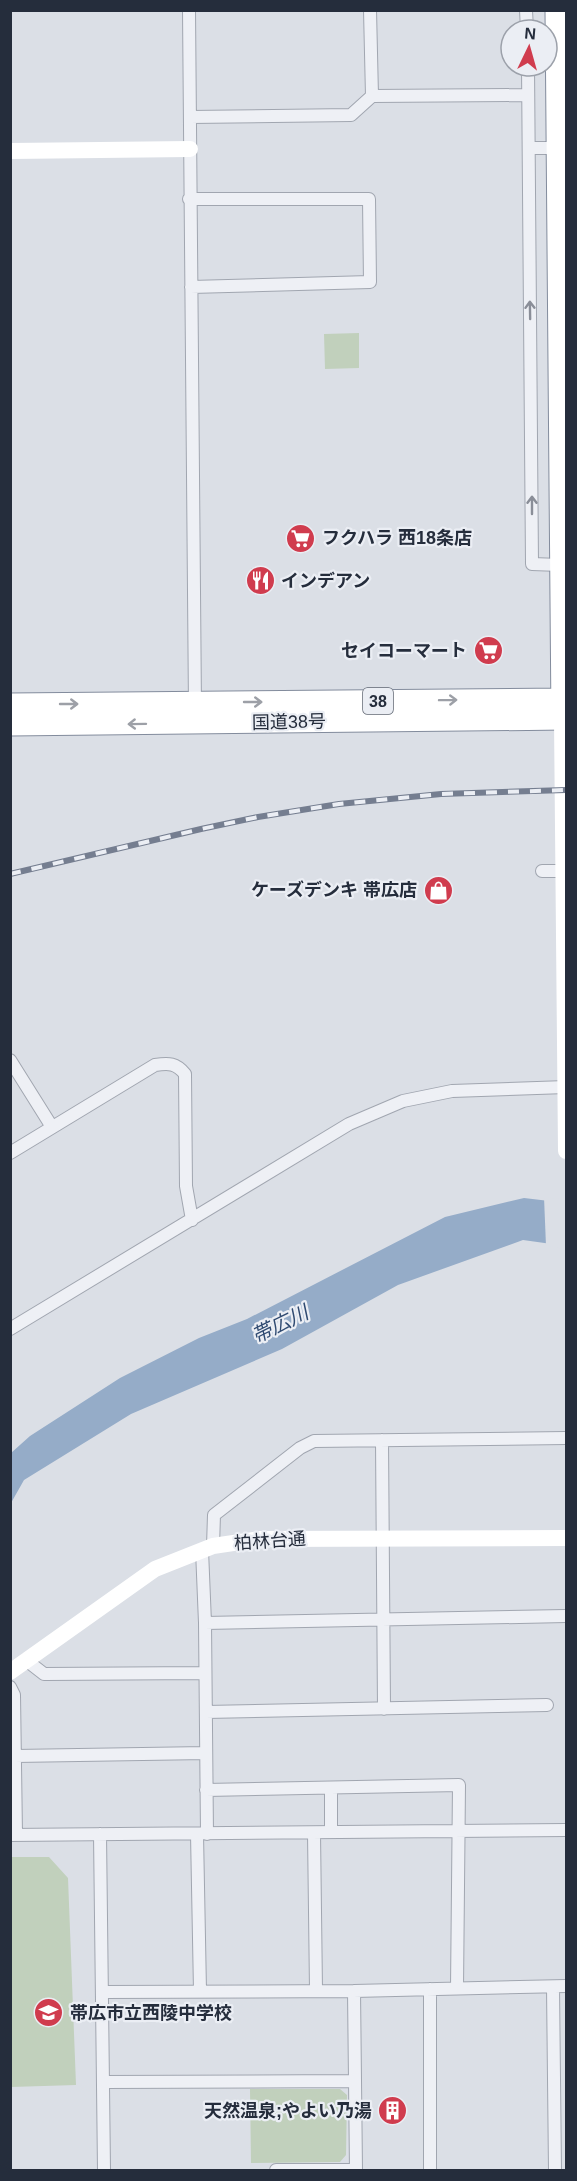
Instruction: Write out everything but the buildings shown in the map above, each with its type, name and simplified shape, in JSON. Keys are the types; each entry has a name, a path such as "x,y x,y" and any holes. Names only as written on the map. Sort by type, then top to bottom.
{"highway":[{"path":"556,10 562,148 560,565 564,709"},
{"name":"国道38号","path":"10,704 195,713"},
{"name":"国道38号","path":"10,725 195,713 564,709"}],"street":[{"path":"189,10 195,713"},
{"path":"370,10 372,96"},
{"path":"528,78 532,564 560,565"},
{"path":"190,117 351,115 372,96 528,95"},
{"path":"529,148 562,148"},
{"path":"10,151 190,149"},
{"path":"189,199 369,199 370,282 191,286"},
{"path":"564,709 567,1151"},
{"path":"542,871 565,871"},
{"path":"10,1060 52,1127"},
{"path":"10,1153 155,1065 169,1063 179,1067 184,1074 186,1186 192,1220"},
{"path":"10,1329 349,1124 403,1101 452,1091 566,1087"},
{"path":"200,1991 202,1834 206,1790 205,1623 208,1548 214,1515 300,1448 314,1441 567,1438"},
{"path":"382,1440 384,1709"},
{"name":"柏林台通","path":"10,1672 155,1569 208,1548 260,1539 567,1538"},
{"path":"205,1623 567,1616"},
{"path":"26,1660 44,1674 205,1673"},
{"path":"10,1687 14,1695 13,1834 567,1830"},
{"path":"206,1712 547,1705"},
{"path":"15,1756 206,1753"},
{"path":"206,1790 459,1785 457,1988"},
{"path":"331,1788 331,1832"},
{"path":"314,1833 316,1990"},
{"path":"100,1834 104,2170"},
{"path":"102,1992 567,1986"},
{"path":"553,1987 555,2170"},
{"path":"430,1989 430,2170"},
{"path":"276,2170 356,2170 354,1990"},
{"path":"103,2082 354,2081"}],"green space":[{"path":"359,333 359,368 325,369 324,334"},
{"path":"11,1857 49,1857 68,1878 76,2085 11,2087"},
{"path":"250,2089 340,2089 347,2095 346,2155 340,2162 251,2163"}],"water":[{"name":"帯広川","path":"524,1198 566,1203 566,1246 523,1240 398,1285 282,1349 131,1414 24,1480 11,1503 11,1453 30,1436 120,1378 199,1338 247,1319 445,1217"}],"pier":[{"path":"544,1197 566,1200 566,1249 546,1246"}],"railway":[{"path":"10,874 201,829 339,804 441,794 566,790"}],"place":[{"name":"フクハラ 西18条店","path":"301,538"},
{"name":"インデアン","path":"260,581"},
{"name":"セイコーマート","path":"488,651"},
{"name":"ケーズデンキ 帯広店","path":"438,890"},
{"name":"帯広市立西陵中学校","path":"49,2013"},
{"name":"天然温泉;やよい乃湯","path":"393,2111"}]}
